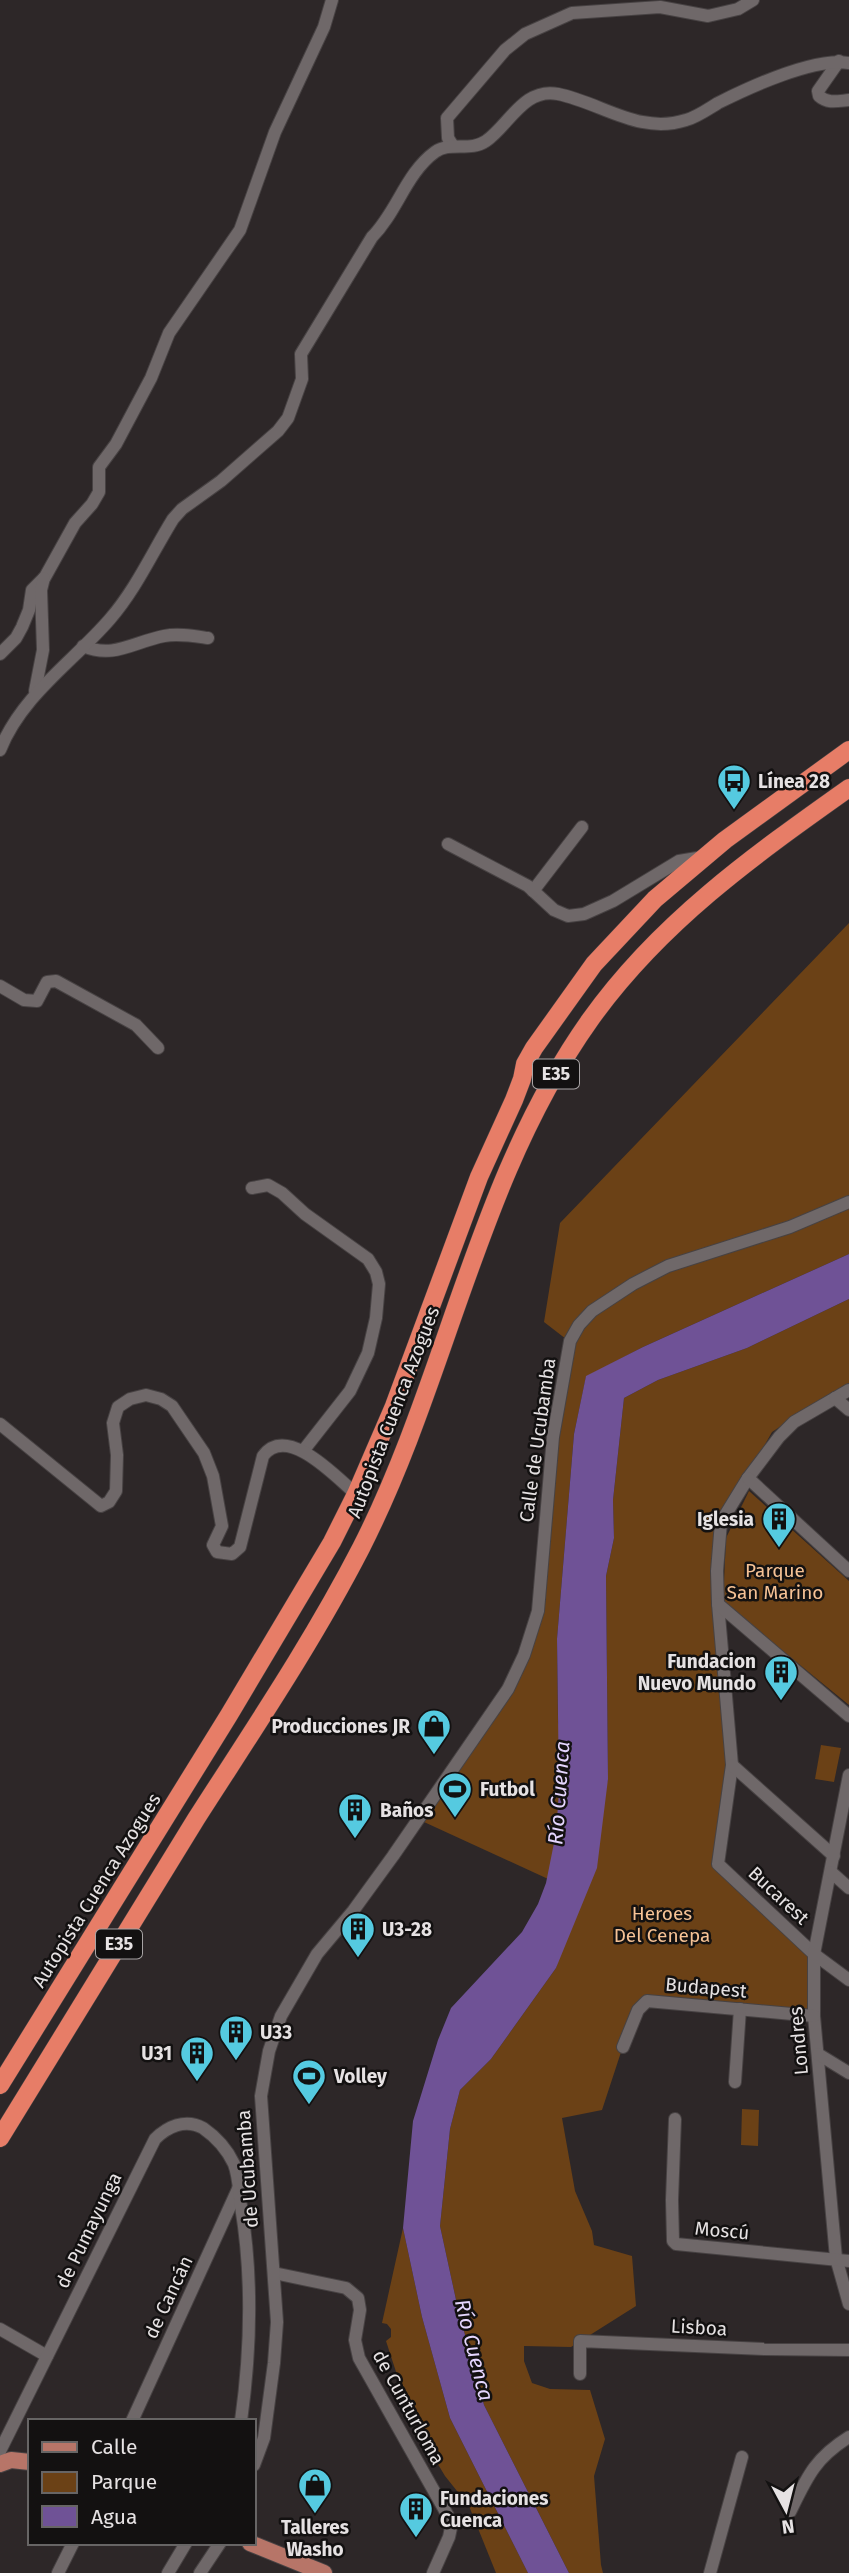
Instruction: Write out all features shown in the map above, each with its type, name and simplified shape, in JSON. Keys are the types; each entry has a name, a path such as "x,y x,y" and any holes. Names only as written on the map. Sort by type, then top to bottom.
{"highway":[{"name":"Autopista Cuenca Azogues","path":"0,2085 280,1632 356,1494 399,1393 479,1177 522,1080 525,1064 559,1010 594,964 655,899 704,857 849,750"},
{"name":"Autopista Cuenca Azogues","path":"0,2138 194,1823 274,1700 360,1550 402,1457 499,1191 533,1117 568,1054 606,1000 668,929 730,874 849,788"}],"main road":[{"path":"0,2465 11,2460 28,2462"},
{"path":"255,2545 324,2573"}],"street":[{"path":"0,654 16,638 29,610 32,590 44,577 75,523 99,492 99,467 116,444 151,379 169,332 240,230 275,132 324,27 332,0"},
{"path":"453,146 448,138 447,118 488,68 525,34 572,13 660,7 708,16 738,9 753,0"},
{"path":"0,750 21,712 127,599 167,529 182,509 220,481 278,431 288,418 302,379 301,354 312,334 415,174 436,151 484,142 522,105 540,94 557,93 650,125 667,124 688,120 743,91 793,72 832,61 844,62"},
{"path":"844,62 818,91 819,96 826,101 849,100"},
{"path":"33,698 43,650 41,590 44,577"},
{"path":"82,646 106,653 164,636 208,638"},
{"path":"533,891 582,827"},
{"path":"448,844 528,886 554,910 568,916 584,914 613,901 679,861 704,857"},
{"path":"0,986 30,1002 37,1001 47,982 56,981 136,1025 158,1048"},
{"path":"252,1188 268,1185 282,1193 305,1214 368,1259 379,1284 376,1318 368,1353 350,1391 303,1451"},
{"name":"Calle de Ucubamba","path":"508,1689 524,1655 538,1611 553,1437 570,1341 579,1325 592,1311 633,1284 668,1266 790,1227 849,1202"},
{"path":"834,1856 732,1765 717,1571 721,1522 748,1478 794,1422 849,1390"},
{"path":"0,1424 101,1506 109,1503 116,1491 117,1455 113,1423 118,1407 130,1399 146,1395 172,1406 204,1453 213,1476 222,1525 213,1545 217,1552 232,1554 240,1546 263,1456 273,1447 289,1447 303,1451 320,1461 356,1494"},
{"path":"835,1398 849,1410"},
{"path":"748,1478 849,1571"},
{"path":"718,1604 849,1716"},
{"name":"de Ucubamba","path":"256,2460 264,2438 274,2363 276,2322 261,2096 269,2051 281,2016 317,1954 379,1876 508,1689"},
{"name":"Bucarest","path":"732,1765 718,1864 814,1954 849,1980"},
{"name":"Londres","path":"849,1775 846,1802 814,1954 814,2016 849,2304"},
{"path":"831,1872 849,1888"},
{"name":"Budapest","path":"623,2046 638,2010 647,2001 814,2016"},
{"path":"735,2082 740,2010"},
{"path":"818,2054 849,2073"},
{"name":"Moscú","path":"675,2119 672,2200 673,2241 676,2244 843,2260"},
{"name":"de Pumayunga","path":"0,2451 155,2139 166,2128 180,2124 200,2126 227,2150 235,2167 239,2188"},
{"path":"239,2188 251,2311 248,2370 241,2419"},
{"name":"de Cancán","path":"133,2419 239,2188"},
{"name":"de Cunturloma","path":"274,2273 346,2288 358,2298 360,2310 355,2340 359,2358 452,2523 449,2537 433,2573"},
{"path":"0,2329 47,2356"},
{"name":"Lisboa","path":"580,2374 580,2341 849,2350"},
{"path":"790,2512 808,2473 819,2458 849,2437"},
{"path":"710,2573 742,2457"},
{"path":"58,2573 72,2545"},
{"path":"168,2573 185,2545"},
{"path":"200,2573 219,2545"}],"green space":[{"path":"849,923 849,1198 630,1281 566,1339 544,1322 560,1223"},
{"path":"849,1202 849,1254 643,1347 586,1377 574,1434 557,1639 558,1723 563,1733 559,1884 424,1822 508,1689 538,1611 553,1437 579,1325 633,1284"},
{"name":"Heroes Del Cenepa","path":"849,1299 849,1390 772,1432 721,1522 727,1765 713,1865 809,1954 810,2013 647,2001 623,2046 602,2110 562,2118 575,2191 592,2231 594,2245 632,2256 636,2306 571,2347 524,2346 524,2361 532,2383 550,2389 590,2390 605,2439 594,2476 603,2573 569,2573 484,2405 458,2309 440,2226 450,2129 460,2090 491,2059 556,1968 608,1779 606,1576 614,1538 613,1500 624,1398 658,1380 747,1348"},
{"name":"Parque San Marino","path":"749,1491 849,1581 849,1705 723,1602 726,1538"},
{"path":"821,1745 841,1748 834,1782 815,1779"},
{"path":"742,2109 759,2110 758,2146 741,2145"},
{"path":"403,2228 422,2317 450,2418 528,2573 496,2573 469,2506 445,2476 427,2446 399,2381 386,2341 391,2337 391,2329 382,2323"}],"water":[{"name":"Río Cuenca","path":"849,1254 849,1299 747,1348 658,1380 624,1398 613,1500 614,1538 606,1576 608,1779 597,1868 556,1968 491,2059 460,2090 450,2129 440,2226 458,2309 484,2405 569,2573 528,2573 450,2418 422,2317 403,2228 413,2121 438,2040 451,2008 522,1932 546,1883 556,1833 559,1791 557,1639 574,1434 586,1376 643,1347"}],"place":[{"name":"Línea 28","path":"734,811"},
{"name":"Iglesia","path":"779,1549"},
{"name":"Fundacion Nuevo Mundo","path":"781,1702"},
{"name":"Producciones JR","path":"434,1756"},
{"name":"Futbol","path":"455,1819"},
{"name":"Baños","path":"355,1840"},
{"name":"U3-28","path":"358,1959"},
{"name":"U33","path":"236,2062"},
{"name":"U31","path":"197,2083"},
{"name":"Volley","path":"309,2106"},
{"name":"Talleres Washo","path":"315,2515"},
{"name":"Fundaciones Cuenca","path":"416,2539"}]}
